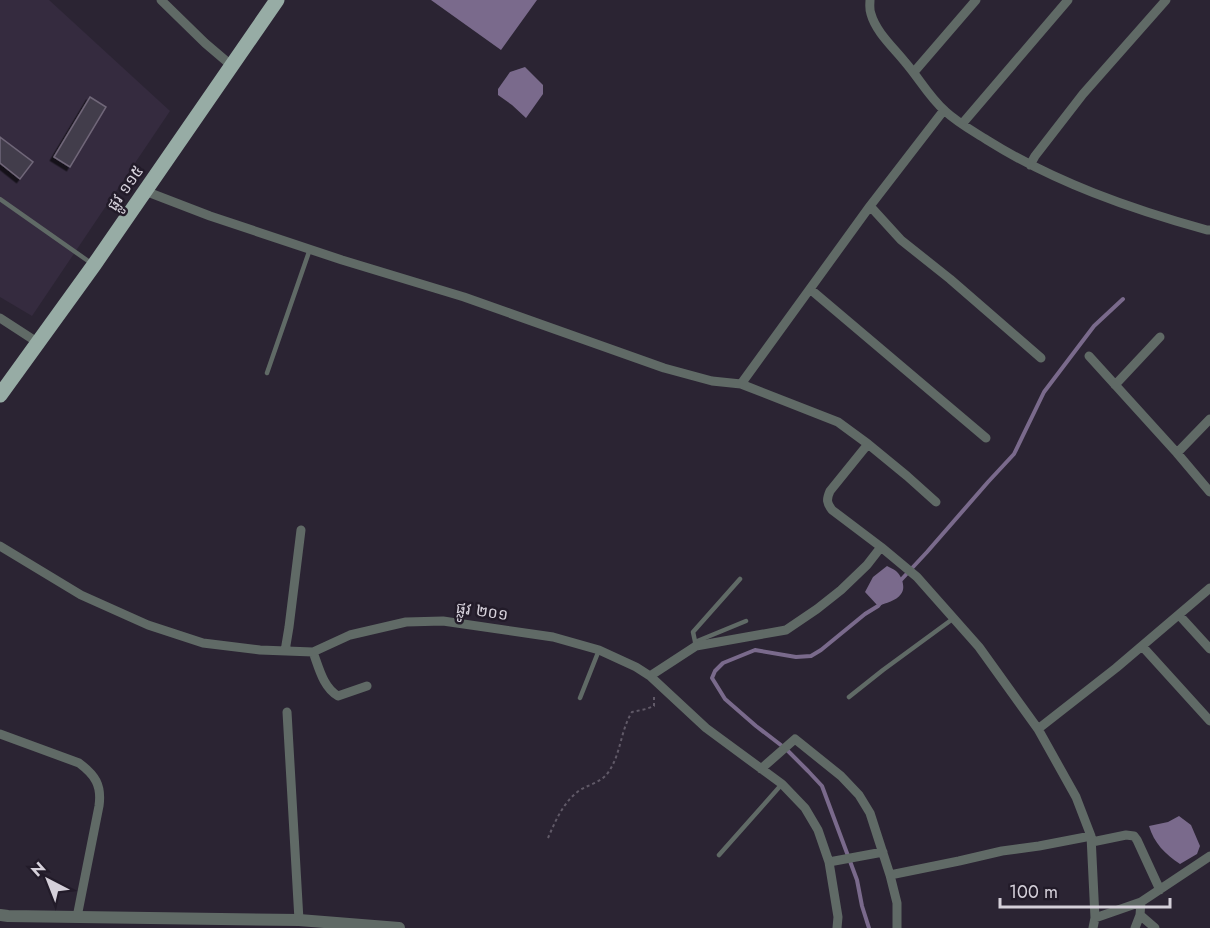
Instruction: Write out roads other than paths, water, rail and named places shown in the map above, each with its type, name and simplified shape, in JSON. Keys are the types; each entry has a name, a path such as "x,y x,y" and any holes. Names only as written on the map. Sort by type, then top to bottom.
{"main road":[{"name":"ផ្លូវ ១១៥","path":"0,395 94,265 277,0"}],"street":[{"path":"162,0 232,66"},
{"path":"870,0 870,12 876,27 944,110 962,124 1030,165 1068,182 1149,213 1210,230"},
{"path":"914,72 976,0"},
{"path":"962,124 1068,0"},
{"path":"1030,165 1083,94 1166,0"},
{"path":"741,384 870,206 944,110"},
{"path":"145,191 210,216 464,297 664,368 712,381 741,384 838,422 908,476 936,502"},
{"path":"870,206 901,240 1041,358"},
{"path":"810,289 986,438"},
{"path":"0,318 37,342"},
{"path":"1115,385 1160,337"},
{"path":"1089,356 1210,492"},
{"path":"1177,453 1210,418"},
{"path":"868,444 830,491 827,502 832,510 915,575 979,647 1038,729 1076,797 1091,839 1094,923 1141,902 1210,857"},
{"path":"285,651 290,627 301,530"},
{"name":"ផ្លូវ ២០១","path":"0,546 81,595 148,625 203,643 260,650 313,652 350,635 406,622 443,621 553,637 599,650 636,667 653,679 706,728 782,784 805,808 818,830 829,862 838,917 837,928"},
{"path":"653,679 695,644 786,630 841,590 867,566 881,547"},
{"path":"1038,729 1210,588"},
{"path":"1179,615 1210,649"},
{"path":"1142,646 1210,721"},
{"path":"313,652 321,676 333,693 338,696 368,686"},
{"path":"287,712 299,920"},
{"path":"0,734 79,763 95,779 100,788 99,806 76,917"},
{"path":"760,769 795,739 842,776 859,795 870,813 890,875 897,903 897,928"},
{"path":"890,875 993,852 1126,835 1134,836 1137,840 1160,890"},
{"path":"829,862 883,852"},
{"path":"1135,928 1140,915 1141,902"},
{"path":"0,915 76,917 106,923 299,920 323,925 399,928"},
{"path":"1140,915 1155,928"}],"lane":[{"path":"0,199 94,265"},
{"path":"267,373 310,249"},
{"path":"740,579 693,632 695,644 746,621"},
{"path":"849,697 954,618"},
{"path":"580,698 599,650"},
{"path":"719,855 782,784"}],"waterway":[{"path":"900,581 1014,454 1044,392 1094,326 1123,299"},
{"path":"869,928 857,880 822,786 786,749 725,699 712,678 723,663 755,650 796,657 811,656 881,602"}]}
